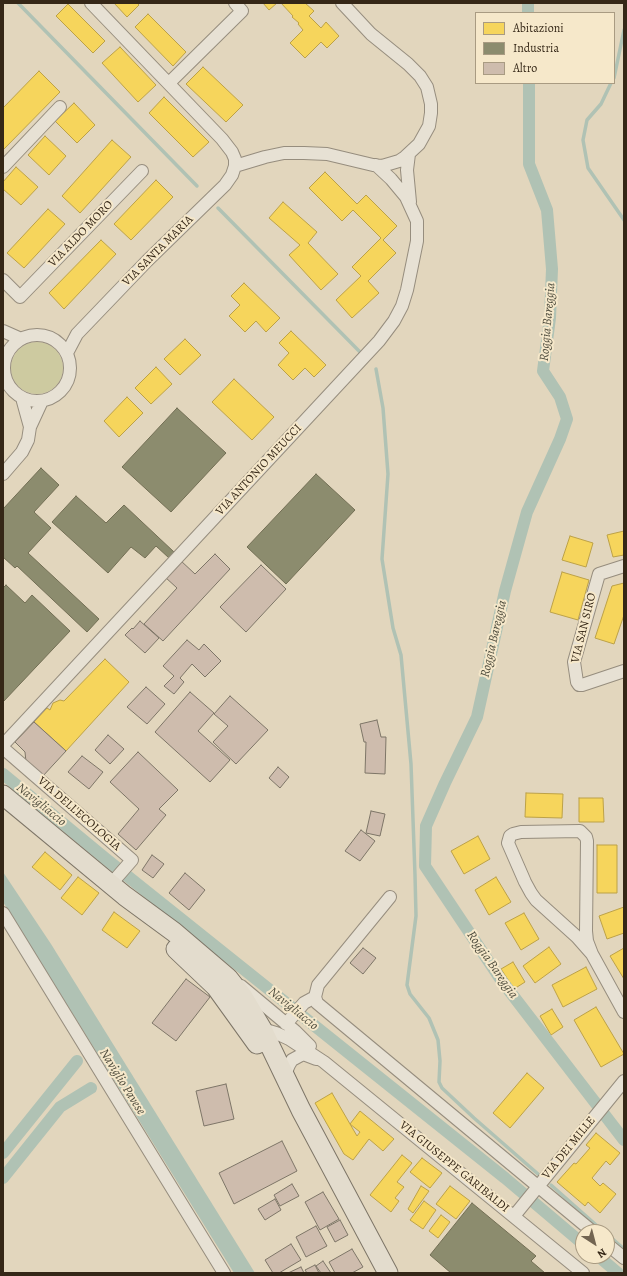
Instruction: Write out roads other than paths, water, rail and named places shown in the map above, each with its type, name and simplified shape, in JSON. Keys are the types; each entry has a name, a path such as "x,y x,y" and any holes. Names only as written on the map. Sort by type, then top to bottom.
{"main road":[{"path":"3,796 118,886 228,978 243,997 262,1030 288,1080 301,1110 388,1273"},
{"path":"118,886 169,942 216,987 242,1022 301,1110"}],"street":[{"path":"91,3 170,83 222,139 232,152 235,159 235,166 284,153 327,154 382,166 399,161 419,144 429,126 431,104 427,87 416,72 372,34 342,3"},
{"path":"170,83 242,10 235,3"},
{"path":"3,167 60,107"},
{"path":"409,154 407,170 411,207"},
{"name":"VIA ANTONIO MEUCCI","path":"3,746 378,341 394,321 402,306 407,290 417,241 417,221 406,197 398,186 376,165"},
{"name":"VIA SANTA MARIA","path":"68,353 77,334 225,185 232,175 235,166"},
{"name":"VIA ALDO MORO","path":"3,280 20,296 142,171"},
{"path":"3,331 21,339"},
{"path":"53,338 68,353 71,363 67,384 61,392 52,398 32,402 22,398 7,384 4,374 5,350 21,339 32,335 42,335 53,338 77,334"},
{"path":"22,398 30,427"},
{"path":"3,474 22,452 28,440 30,427 42,401"},
{"name":"VIA SAN SIRO","path":"624,566 599,574 574,662 577,682 579,685 624,671"},
{"name":"VIA DELL'ECOLOGIA","path":"3,746 132,860 118,886"},
{"path":"592,954 577,937 536,900 531,893 508,843 510,836 521,832 580,831 586,837 587,941 592,954 624,1012"},
{"path":"288,1021 309,1000 318,985 390,897"},
{"path":"3,913 224,1273"},
{"path":"228,978 247,990 288,1021 295,1031 324,1062"},
{"path":"309,1000 322,1007 536,1189 582,1224"},
{"path":"242,1022 262,1030 276,1033 289,1039 324,1062"},
{"path":"288,1080 286,1072 289,1065 292,1060 303,1054 324,1062"},
{"name":"VIA GIUSEPPE GARIBALDI","path":"324,1062 517,1211 583,1273"},
{"name":"VIA DEI MILLE","path":"517,1211 624,1081"},
{"path":"615,1251 624,1258"}],"water":[{"name":"Naviglio Pavese","path":"3,872 51,944 255,1273 234,1273 3,902"}],"waterway":[{"path":"18,3 197,186"},
{"name":"Roggia Bareggia","path":"528,3 528,12"},
{"path":"615,73 624,30"},
{"name":"Roggia Bareggia","path":"529,84 529,164 547,210 552,269 550,318 543,371 560,397 567,419 560,439 527,512 505,591 477,717 426,826 425,866 501,980 624,1140"},
{"path":"611,84 601,104 587,120 583,140 588,168 624,220"},
{"path":"218,208 361,353"},
{"path":"376,369 383,408 388,474 382,559 393,628 401,655 411,764 416,916 407,985 410,994 429,1018 438,1040 440,1061 439,1082 442,1088 538,1174"},
{"name":"Navigliaccio","path":"3,774 106,859 505,1178 575,1237"},
{"path":"3,1153 77,1061"},
{"path":"3,1178 60,1107 91,1088"},
{"path":"551,1185 595,1224"},
{"path":"615,1241 624,1249"},
{"name":"Navigliaccio","path":"607,1264 618,1273"}]}
